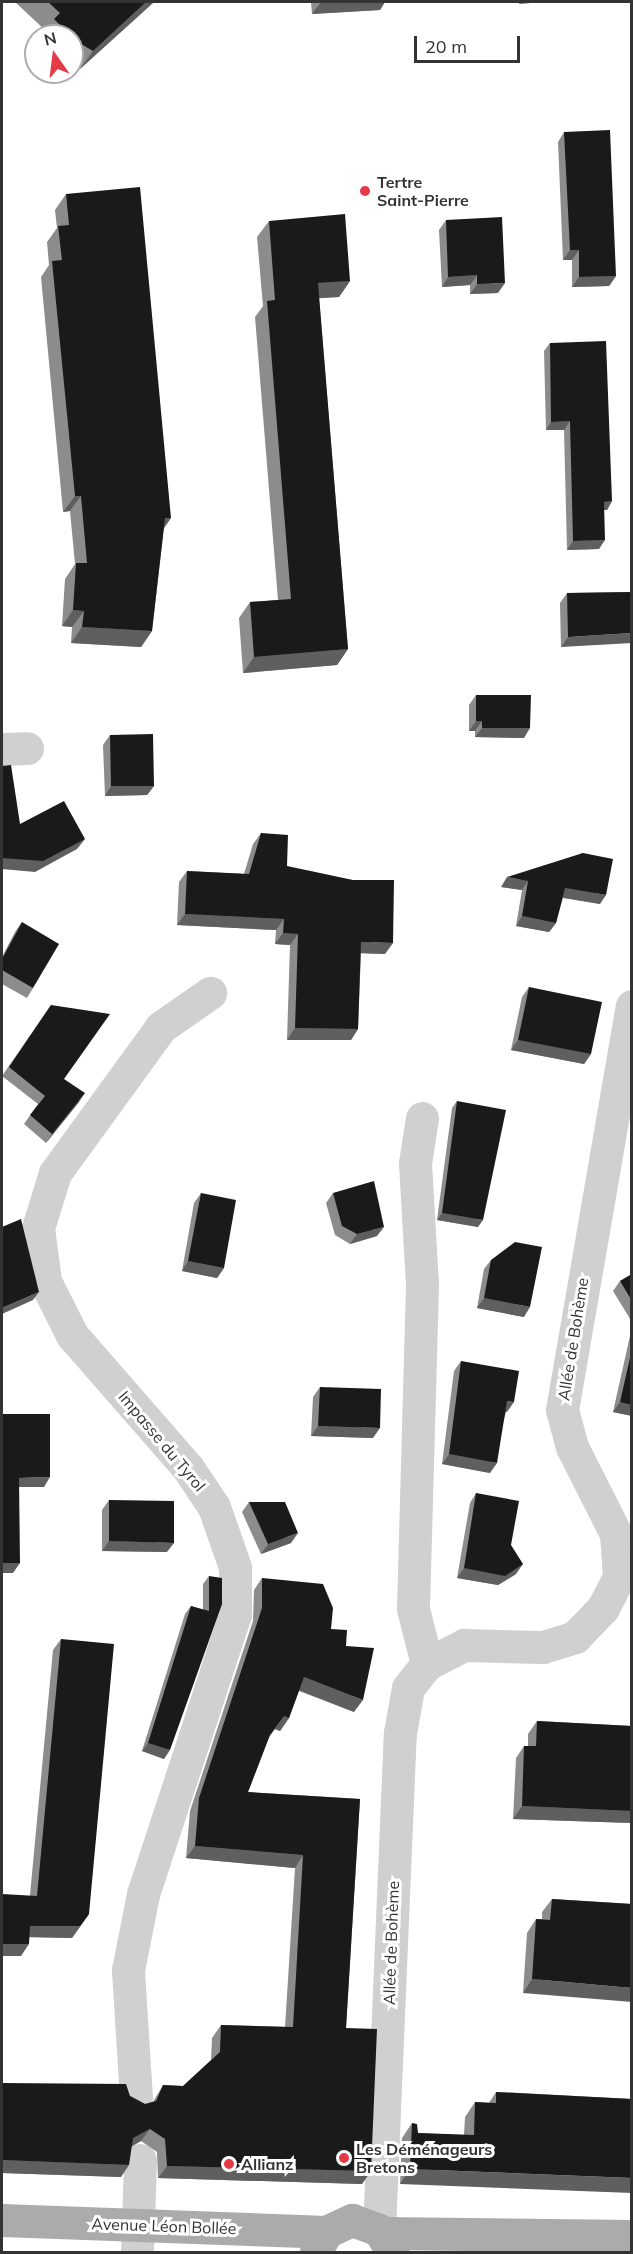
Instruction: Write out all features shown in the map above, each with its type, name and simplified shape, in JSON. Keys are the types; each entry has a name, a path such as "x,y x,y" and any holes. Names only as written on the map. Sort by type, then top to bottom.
{"main road":[{"name":"Avenue Léon Bollée","path":"2,2220 138,2239 321,2242 352,2220 384,2238 632,2236"}],"street":[{"name":"Impasse du Tyrol","path":"136,2098 128,1970 143,1894 235,1615 235,1567 214,1507 188,1468 72,1335 45,1281 38,1228 55,1173 161,1027 210,993"},
{"name":"Allée de Bohème","path":"384,2238 400,1733 408,1688 427,1664 464,1645 543,1647 575,1637 603,1608 619,1576 616,1533 572,1447 562,1410 632,1006"},
{"path":"422,1118 415,1163 422,1285 412,1609 427,1664"},
{"path":"138,2239 140,2160"}],"building":[{"path":"48,2 146,2 93,51 84,46 84,24 59,24 54,19 60,13"},
{"path":"610,130 616,276 579,277 579,250 570,250 564,132"},
{"path":"140,187 171,518 165,518 152,631 82,627 84,611 73,610 76,563 87,563 81,496 75,496 52,261 62,260 58,226 69,225 66,194"},
{"path":"345,214 350,281 318,283 348,649 254,657 250,602 291,599 267,301 275,300 269,221"},
{"path":"502,217 505,283 477,284 477,275 448,277 446,220"},
{"path":"606,341 612,501 604,502 605,540 573,541 570,421 551,422 550,343"},
{"path":"632,592 632,633 568,637 567,593"},
{"path":"476,695 531,695 530,728 482,728 482,721 476,721"},
{"path":"153,734 154,786 111,786 110,735"},
{"path":"11,765 20,824 64,801 85,839 43,861 2,858 2,766"},
{"path":"261,833 288,835 287,866 353,880 394,880 393,943 361,942 358,1029 295,1028 298,934 283,933 284,919 185,914 187,871 249,874"},
{"path":"583,853 613,859 606,895 565,888 556,923 522,916 528,881 507,877"},
{"path":"22,922 59,944 33,988 2,970 2,959"},
{"path":"529,987 602,1002 591,1054 518,1040"},
{"path":"51,1005 110,1014 64,1079 85,1093 52,1134 30,1115 45,1096 9,1067"},
{"path":"457,1101 506,1110 483,1220 442,1213"},
{"path":"374,1181 384,1227 357,1234 342,1226 333,1193"},
{"path":"201,1193 236,1200 224,1268 188,1261"},
{"path":"21,1219 39,1292 2,1308 2,1227"},
{"path":"515,1242 542,1247 530,1307 484,1298 491,1260"},
{"path":"632,1274 632,1301 620,1281"},
{"path":"632,1349 632,1405 620,1402"},
{"path":"461,1361 519,1371 514,1402 507,1401 497,1463 449,1454"},
{"path":"320,1387 381,1389 380,1428 318,1426"},
{"path":"2,1414 50,1414 50,1477 19,1478 20,1563 2,1563"},
{"path":"476,1493 519,1501 511,1545 523,1564 505,1576 464,1568"},
{"path":"109,1500 174,1501 174,1543 109,1541"},
{"path":"249,1502 285,1502 298,1533 268,1544"},
{"path":"209,1576 222,1578 222,1604 170,1750 148,1743 191,1606 209,1611"},
{"path":"262,1578 323,1584 333,1608 331,1629 347,1630 346,1646 374,1648 363,1700 304,1677 289,1718 284,1716 270,1735 248,1792 360,1799 346,2028 377,2029 371,2171 167,2166 165,2139 150,2129 133,2138 129,2165 2,2160 2,2083 126,2084 130,2096 145,2104 156,2101 163,2085 183,2086 220,2052 221,2025 293,2027 303,1855 195,1846 199,1798 262,1608"},
{"path":"61,1639 114,1644 89,1914 80,1926 30,1926 29,1944 2,1944 2,1894 37,1896"},
{"path":"537,1721 632,1726 632,1811 522,1806 524,1746 536,1746"},
{"path":"552,1899 632,1904 632,1988 532,1979 536,1919 550,1920"},
{"path":"496,2092 632,2099 632,2178 410,2169 412,2123 417,2124 418,2133 474,2135 475,2102 496,2103"}],"place":[{"name":"Tertre Saint-Pierre","path":"365,191"},
{"name":"Les Déménageurs Bretons","path":"344,2158"},
{"name":"Allianz","path":"229,2164"}]}
